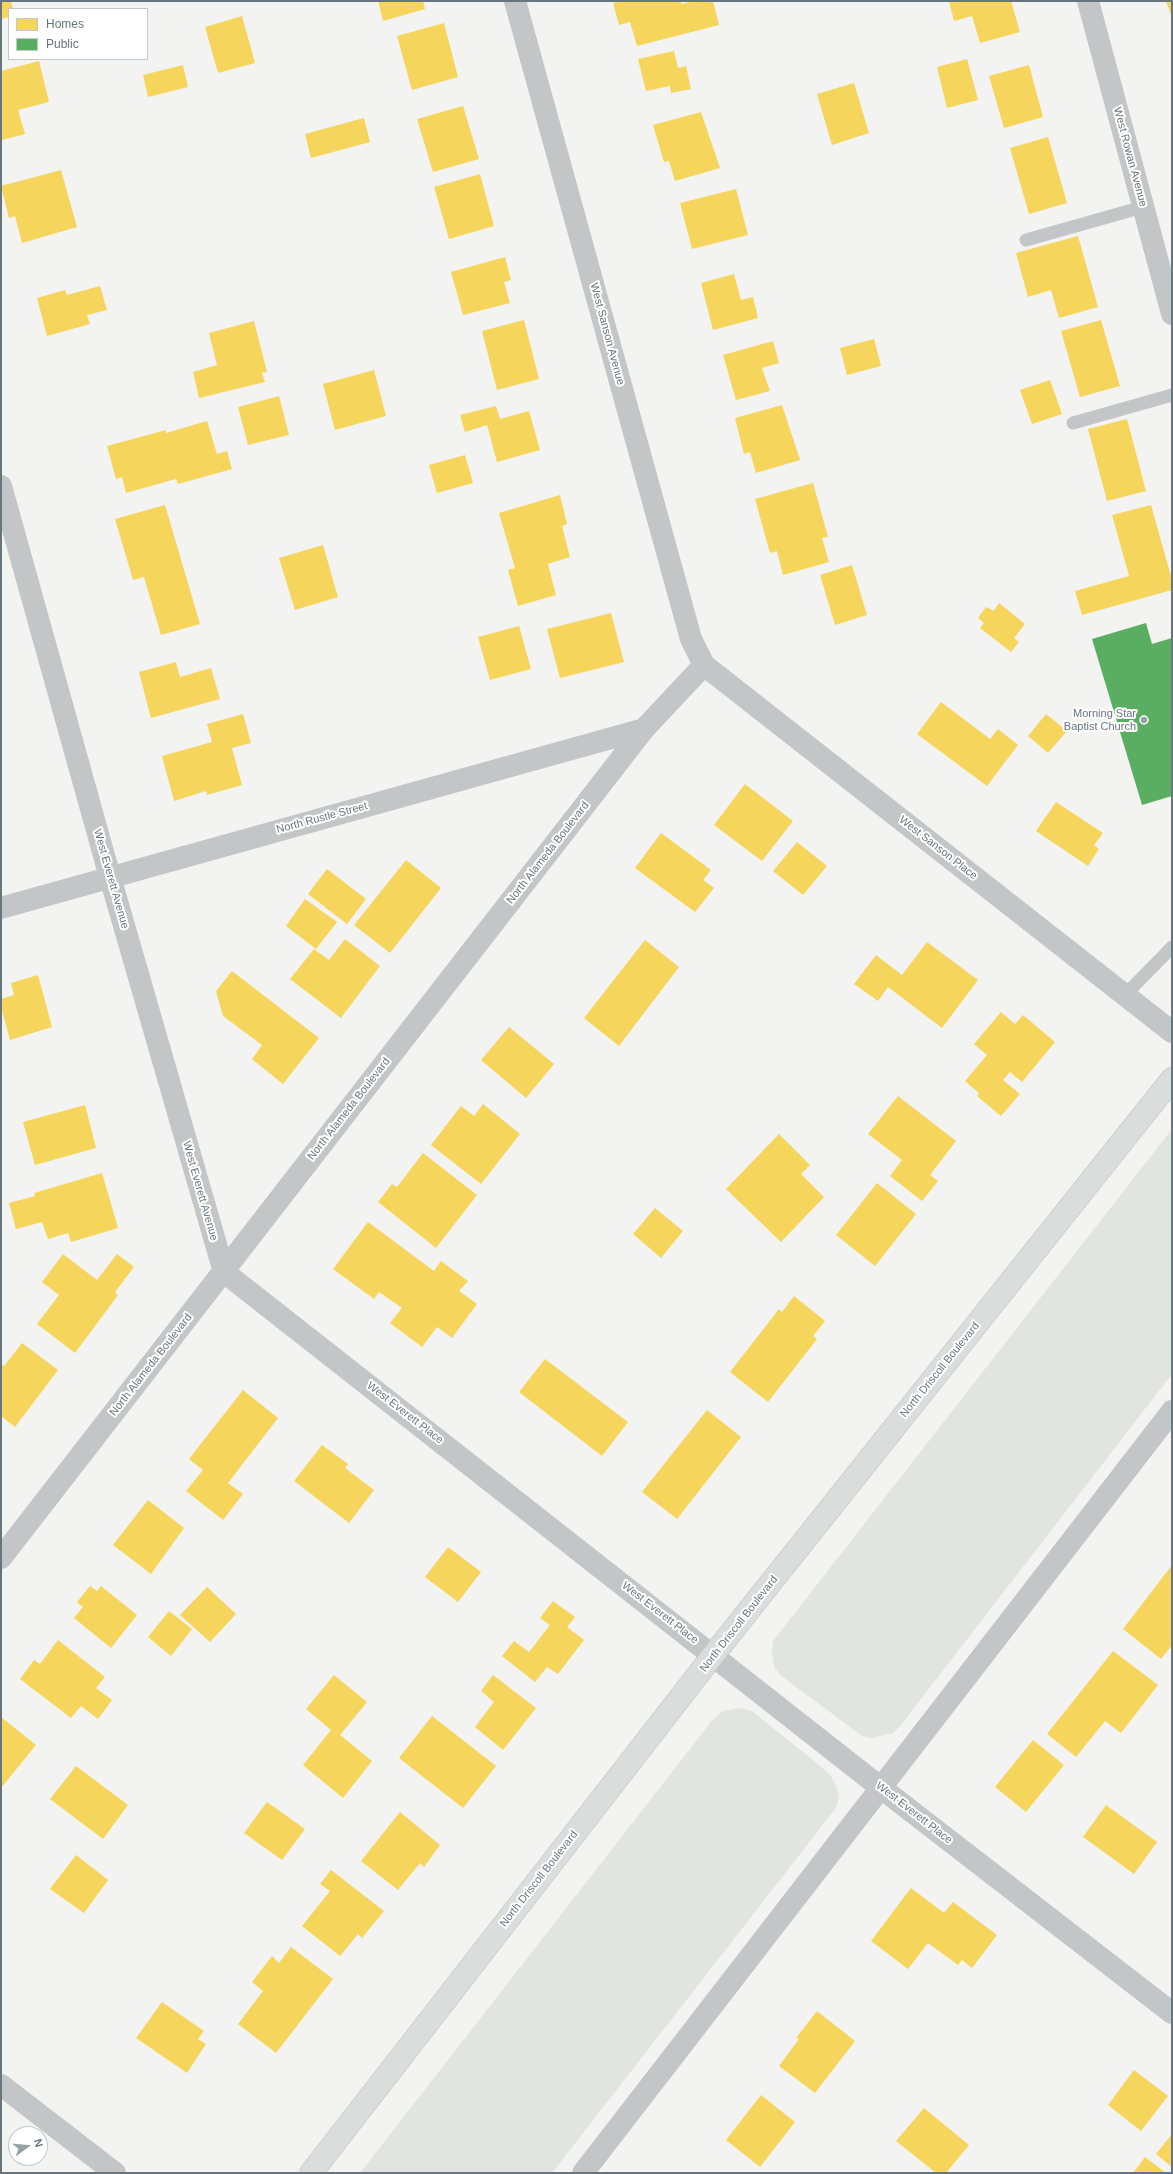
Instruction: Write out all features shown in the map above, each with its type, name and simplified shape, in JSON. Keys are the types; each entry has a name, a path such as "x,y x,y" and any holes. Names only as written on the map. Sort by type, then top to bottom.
{"main road":[{"name":"North Driscoll Boulevard","path":"311,2173 714,1654 1172,1079"}],"street":[{"name":"West Sanson Avenue","path":"515,1 692,639 704,665"},
{"name":"West Rowan Avenue","path":"1088,1 1172,314"},
{"name":"West Everett Avenue","path":"1,486 110,877 224,1272"},
{"name":"North Alameda Boulevard","path":"1,1558 644,729 704,665"},
{"name":"West Sanson Place","path":"704,665 1126,994 1172,1032"},
{"name":"North Rustle Street","path":"1,908 644,729"},
{"name":"West Everett Place","path":"224,1272 714,1654 880,1787 1172,2013"},
{"path":"583,2173 1172,1411"},
{"path":"1,2085 115,2173"}],"lane":[{"path":"1026,240 1143,207"},
{"path":"1073,423 1172,395"},
{"path":"1126,994 1172,947"}],"shaded area":[{"path":"1172,1129 1172,1374 900,1726 893,1733 871,1738 862,1736 780,1675 774,1666 772,1653 773,1641"},
{"path":"741,1708 752,1711 830,1774 837,1788 839,1798 835,1809 552,2173 360,2173 714,1718 723,1711"}],"building: Homes":[{"path":"1,1 11,1 13,8 8,8 8,17 1,19"},
{"path":"378,1 423,1 425,9 383,21"},
{"path":"622,1 681,1 681,4 695,1 713,1 719,25 637,46 630,22 619,25 613,3"},
{"path":"949,1 1011,1 1020,32 980,43 972,16 954,21"},
{"path":"1166,1 1172,1 1172,18"},
{"path":"242,16 255,63 218,73 205,27"},
{"path":"444,23 458,77 412,90 397,36"},
{"path":"674,51 678,68 686,66 691,89 671,93 670,86 646,91 638,59"},
{"path":"967,59 978,100 947,108 937,67"},
{"path":"39,61 49,102 18,110 25,134 2,140 1,71"},
{"path":"183,65 188,87 148,97 143,75"},
{"path":"1029,65 1043,117 1004,128 989,76"},
{"path":"854,83 869,133 832,145 817,94"},
{"path":"463,106 479,159 433,172 417,119"},
{"path":"701,112 720,168 675,181 669,161 664,162 653,125"},
{"path":"364,118 370,142 311,158 305,134"},
{"path":"1048,137 1067,203 1029,214 1010,148"},
{"path":"61,170 77,227 22,243 15,216 9,218 1,186"},
{"path":"480,174 494,226 449,239 434,187"},
{"path":"736,189 748,235 692,249 680,203"},
{"path":"1078,236 1098,307 1059,318 1051,290 1028,297 1016,253"},
{"path":"505,257 511,280 504,282 510,303 463,315 451,272"},
{"path":"734,274 741,300 753,297 758,318 713,330 701,283"},
{"path":"100,286 107,310 87,315 90,324 47,336 37,298 65,290 67,295"},
{"path":"524,320 539,379 497,390 482,331"},
{"path":"1101,320 1120,386 1080,397 1061,331"},
{"path":"254,321 267,372 262,373 265,382 199,398 193,372 217,365 209,333"},
{"path":"874,339 881,366 847,375 840,348"},
{"path":"773,341 779,363 762,368 770,391 736,400 723,355"},
{"path":"374,370 386,416 335,430 323,384"},
{"path":"1050,380 1062,414 1032,424 1020,390"},
{"path":"279,396 289,435 248,445 238,407"},
{"path":"782,405 800,460 756,473 750,452 744,454 735,418"},
{"path":"496,406 500,419 529,411 540,450 497,462 487,425 465,432 460,415"},
{"path":"1127,419 1146,491 1107,501 1088,429"},
{"path":"207,421 217,454 227,451 232,469 178,484 176,479 126,493 122,477 116,479 107,446 166,430 166,433"},
{"path":"465,455 473,483 437,493 429,465"},
{"path":"813,483 828,537 822,538 829,562 783,575 777,551 770,553 755,499"},
{"path":"560,495 567,524 562,526 570,557 548,564 556,595 518,606 508,570 515,568 499,513"},
{"path":"165,505 200,624 161,635 144,577 133,580 115,519"},
{"path":"1151,505 1172,580 1172,590 1082,615 1075,591 1129,576 1112,515"},
{"path":"323,545 338,597 295,610 279,558"},
{"path":"852,565 867,615 835,625 820,575"},
{"path":"999,603 1025,624 1014,638 1019,642 1011,652 980,628 984,623 978,618 986,607 994,611"},
{"path":"611,613 624,662 560,678 547,629"},
{"path":"519,626 531,669 490,680 478,637"},
{"path":"176,662 180,677 211,668 220,699 151,718 139,672"},
{"path":"941,702 990,739 998,729 1018,745 987,786 917,734"},
{"path":"243,714 251,743 232,748 242,785 207,795 206,791 174,801 162,756 212,742 207,724"},
{"path":"1046,714 1067,731 1048,753 1028,736"},
{"path":"745,784 793,821 762,861 714,825"},
{"path":"1056,802 1103,833 1094,845 1099,849 1088,866 1036,831"},
{"path":"661,833 711,870 703,880 714,888 695,912 635,868"},
{"path":"797,842 827,866 803,895 773,871"},
{"path":"406,860 441,888 390,953 354,925"},
{"path":"327,869 366,899 347,924 308,894"},
{"path":"305,899 337,922 316,949 286,926"},
{"path":"345,939 380,966 341,1018 290,979 314,949 329,960"},
{"path":"645,940 679,967 619,1046 584,1018"},
{"path":"927,942 978,980 942,1028 888,987 878,1001 854,984 876,955 902,975"},
{"path":"232,971 319,1038 283,1084 252,1059 262,1045 223,1016 216,991"},
{"path":"38,975 52,1027 10,1040 1,1007 1,999 14,995 11,983"},
{"path":"1001,1012 1015,1024 1023,1015 1055,1042 1022,1082 1010,1072 1003,1080 1020,1094 1001,1116 977,1096 979,1093 965,1081 987,1055 974,1044"},
{"path":"509,1027 554,1064 526,1098 481,1060"},
{"path":"898,1096 956,1141 930,1175 938,1181 922,1201 890,1176 902,1160 868,1134"},
{"path":"483,1104 520,1134 481,1184 431,1145 461,1106 474,1116"},
{"path":"85,1105 96,1148 35,1165 23,1122"},
{"path":"779,1134 810,1165 801,1174 824,1197 781,1242 726,1189"},
{"path":"423,1153 477,1195 436,1248 378,1202 392,1184 397,1187"},
{"path":"102,1173 118,1228 71,1242 68,1233 48,1239 42,1222 16,1229 9,1203 35,1196 34,1193"},
{"path":"877,1183 916,1214 875,1266 836,1235"},
{"path":"655,1208 683,1231 661,1258 633,1234"},
{"path":"368,1222 434,1271 441,1261 468,1281 459,1291 477,1304 452,1338 437,1327 422,1347 390,1323 402,1308 379,1292 374,1299 333,1269"},
{"path":"63,1254 97,1280 117,1254 134,1267 115,1292 118,1295 75,1353 37,1324 59,1295 42,1282"},
{"path":"794,1296 825,1321 813,1336 817,1339 768,1402 730,1372 779,1309 782,1312"},
{"path":"22,1343 58,1370 15,1427 1,1416 1,1364 4,1366"},
{"path":"545,1359 628,1422 602,1456 519,1392"},
{"path":"243,1390 278,1418 228,1483 243,1494 223,1520 186,1491 203,1470 189,1459"},
{"path":"707,1410 741,1437 677,1519 642,1492"},
{"path":"322,1445 348,1464 345,1468 374,1490 349,1523 294,1481"},
{"path":"148,1500 184,1528 151,1574 113,1545"},
{"path":"448,1547 481,1572 458,1602 425,1577"},
{"path":"1172,1565 1172,1645 1161,1659 1123,1629"},
{"path":"90,1586 97,1591 101,1586 137,1615 111,1648 74,1618 83,1607 77,1602"},
{"path":"207,1587 236,1614 210,1642 180,1615"},
{"path":"553,1601 575,1617 567,1627 584,1640 558,1674 547,1667 535,1682 502,1656 514,1641 529,1652 550,1625 540,1618"},
{"path":"169,1611 192,1629 171,1656 148,1637"},
{"path":"58,1640 105,1677 96,1688 112,1700 98,1719 81,1706 71,1718 20,1679 34,1660 40,1664"},
{"path":"1113,1651 1158,1685 1121,1733 1105,1721 1076,1757 1047,1734"},
{"path":"334,1675 367,1702 340,1735 372,1761 343,1798 303,1765 331,1730 306,1709"},
{"path":"493,1675 536,1708 503,1750 475,1727 494,1702 481,1691"},
{"path":"432,1716 496,1766 463,1808 399,1758"},
{"path":"1,1717 36,1745 1,1788"},
{"path":"1033,1740 1064,1765 1026,1812 995,1787"},
{"path":"76,1766 128,1805 103,1839 50,1799"},
{"path":"267,1802 305,1829 282,1860 244,1833"},
{"path":"1106,1805 1157,1842 1134,1874 1083,1837"},
{"path":"400,1812 440,1845 424,1867 420,1863 398,1890 361,1861"},
{"path":"76,1855 108,1880 84,1913 50,1889"},
{"path":"331,1870 384,1911 362,1938 358,1934 340,1956 302,1926 330,1891 320,1884"},
{"path":"911,1888 944,1913 953,1902 997,1935 972,1968 962,1960 958,1965 928,1943 908,1969 871,1941"},
{"path":"291,1947 333,1979 276,2053 238,2024 263,1991 252,1982 272,1956 279,1963"},
{"path":"162,2002 204,2031 198,2039 206,2044 187,2073 136,2038"},
{"path":"817,2011 855,2041 815,2093 779,2066 799,2039 796,2038"},
{"path":"1134,2070 1168,2096 1141,2131 1108,2105"},
{"path":"761,2095 795,2122 760,2167 726,2140"},
{"path":"924,2108 969,2145 946,2173 936,2173 896,2141"},
{"path":"1172,2134 1172,2167 1156,2154"},
{"path":"1145,2157 1166,2173 1133,2173"}],"building: Public":[{"name":"Morning Star Baptist Church","path":"1146,623 1152,644 1172,638 1172,796 1142,805 1092,639"}],"place":[{"name":"Morning Star Baptist Church","path":"1144,720"}]}
